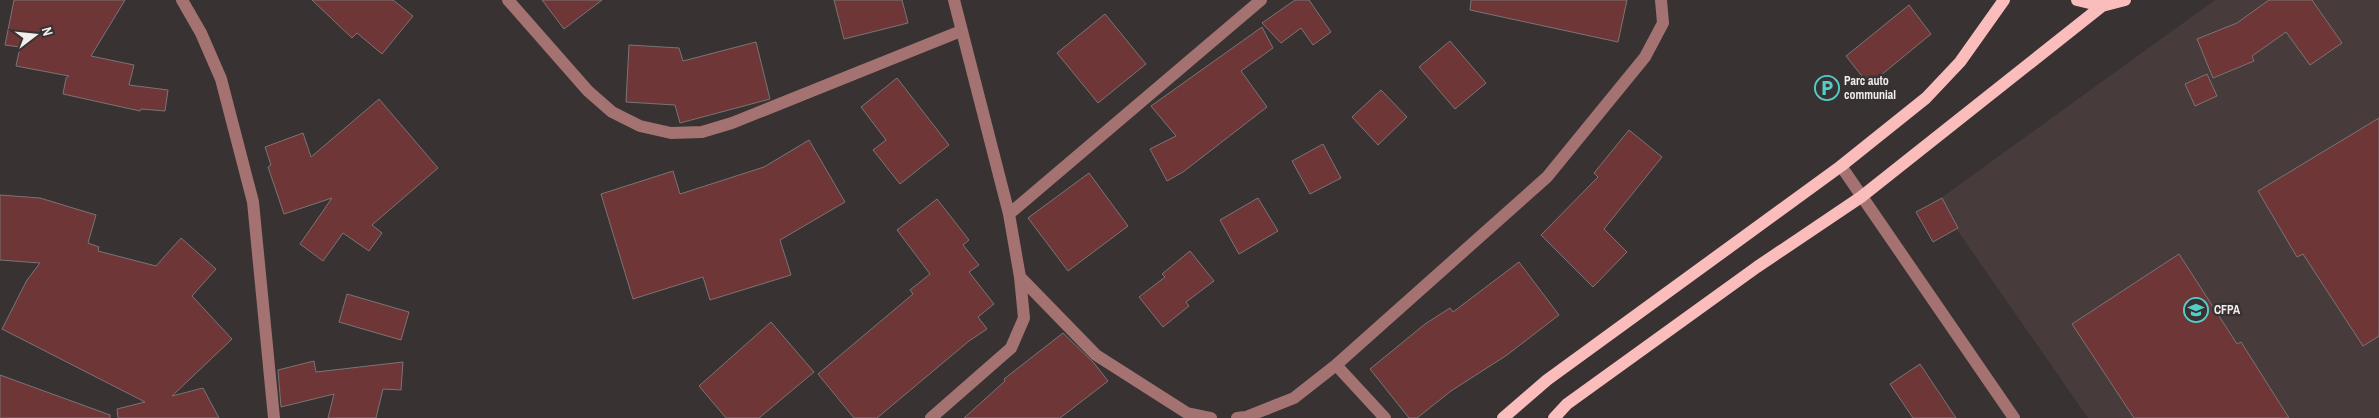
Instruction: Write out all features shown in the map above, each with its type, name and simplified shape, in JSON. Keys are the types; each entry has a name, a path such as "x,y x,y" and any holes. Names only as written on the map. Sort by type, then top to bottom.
{"main road":[{"path":"1503,418 1547,380 1841,166 1926,98 1944,81 1975,42 2004,0"},
{"path":"2077,0 2102,6"},
{"path":"1554,418 1568,404 1757,267 1861,197 2102,6 2126,0"}],"street":[{"path":"182,0 201,33 221,79 252,202 274,418"},
{"path":"508,0 588,91 612,112 640,126 671,132 702,132 732,123 961,31"},
{"path":"931,418 1011,348 1024,318 1020,277 1009,214 954,0"},
{"path":"1009,214 1261,0"},
{"path":"1237,418 1246,417 1294,398 1336,365 1548,177 1645,57 1663,23 1661,0"},
{"path":"1841,166 2014,418"},
{"path":"1020,277 1096,354 1187,413 1211,418"},
{"path":"1336,365 1385,418"}],"shaded area":[{"name":"CFPA","path":"2215,0 2379,0 2379,418 2088,418 1937,201"}],"building":[{"path":"14,0 125,0 91,56 134,65 129,85 168,90 165,111 141,109 140,111 63,94 66,78 69,76 16,66 20,47 5,45"},
{"path":"312,0 393,0 413,16 382,54 357,33 352,38"},
{"path":"542,0 602,0 564,29"},
{"path":"834,0 902,0 908,23 844,39"},
{"path":"1295,0 1309,0 1331,32 1313,45 1301,28 1281,43 1262,23"},
{"path":"1471,0 1627,0 1618,42 1470,10"},
{"path":"2269,0 2312,0 2342,43 2310,65 2286,32 2252,56 2254,61 2213,78 2197,39 2237,23"},
{"path":"1909,5 1931,34 1869,85 1846,56"},
{"path":"1105,14 1146,64 1098,103 1057,53"},
{"path":"1262,27 1273,48 1241,71 1267,107 1183,172 1167,181 1150,149 1176,136 1151,106"},
{"path":"1450,41 1486,83 1455,109 1419,67"},
{"path":"756,42 770,99 680,123 675,105 626,102 629,45 679,48 683,61"},
{"path":"2207,74 2217,96 2195,106 2185,84"},
{"path":"897,78 949,145 900,184 873,150 886,140 861,107"},
{"path":"1381,90 1407,117 1378,145 1352,117"},
{"path":"379,99 438,168 372,225 382,233 369,251 343,233 323,261 300,244 332,198 284,214 268,167 271,165 265,147 303,133 311,157"},
{"path":"2379,118 2379,336 2363,346 2303,254 2297,257 2258,191"},
{"path":"1629,130 1662,157 1604,229 1627,252 1593,287 1541,235 1598,177 1594,173"},
{"path":"809,140 845,202 780,240 791,275 710,300 703,277 633,299 601,194 673,171 680,194 764,167"},
{"path":"1323,144 1341,178 1310,194 1292,161"},
{"path":"1089,173 1128,226 1068,271 1028,218"},
{"path":"0,195 40,198 96,215 88,243 99,247 98,251 156,266 181,238 216,269 192,296 232,339 172,396 203,388 219,418 118,418 117,409 145,402 2,329 27,280 40,263 0,260"},
{"path":"1258,198 1278,231 1239,254 1220,220"},
{"path":"1942,198 1958,228 1933,242 1916,212"},
{"path":"937,199 969,240 963,245 979,265 969,272 994,304 978,317 987,329 969,341 877,418 854,418 818,374 913,294 910,290 930,274 897,230"},
{"path":"1190,251 1214,281 1186,302 1189,306 1163,327 1139,297 1165,277 1162,274"},
{"path":"2179,254 2237,344 2241,342 2289,418 2134,418 2072,324"},
{"path":"1519,262 1559,315 1507,355 1451,391 1417,418 1409,418 1370,369 1425,324 1450,308 1453,312"},
{"path":"347,294 409,312 401,340 339,322"},
{"path":"771,322 814,372 759,418 726,418 699,386"},
{"path":"1063,333 1094,363 1108,381 1060,418 964,418 1005,381 1004,379"},
{"path":"314,361 316,372 403,362 401,390 383,389 376,418 328,418 334,394 281,407 278,370"},
{"path":"1920,364 1956,418 1913,418 1890,384"},
{"path":"0,375 110,415 110,418 0,418"}],"place":[{"name":"Parc auto communial","path":"1827,88"},
{"name":"CFPA","path":"2196,310"}]}
